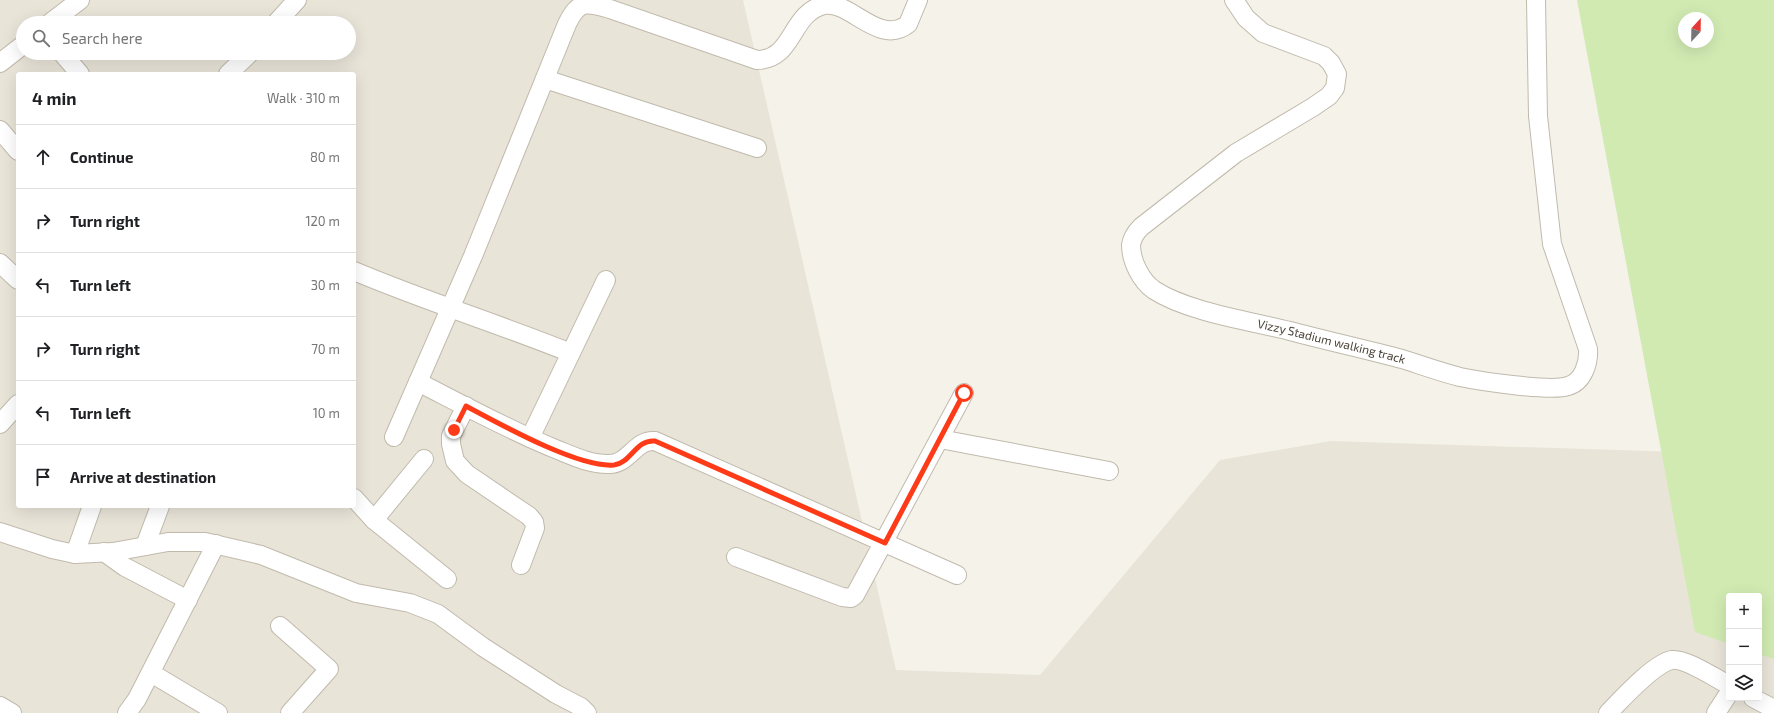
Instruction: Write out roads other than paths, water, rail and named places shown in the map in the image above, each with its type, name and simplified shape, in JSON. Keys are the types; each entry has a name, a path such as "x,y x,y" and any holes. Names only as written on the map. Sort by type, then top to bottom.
{"street":[{"path":"59,16 80,0"},
{"path":"282,16 297,0"},
{"path":"394,437 451,307 574,11 584,4 591,4 610,9 757,60 766,60 778,53 802,18 811,11 823,5 836,5 864,21 886,29 896,29 908,24 918,0"},
{"name":"Vizzy Stadium walking track","path":"1234,0 1246,18 1262,33 1324,56 1331,63 1337,74 1335,88 1329,96 1313,107 1236,153 1141,227 1134,236 1131,245 1136,267 1141,277 1153,289 1189,306 1402,359 1461,377 1552,389 1569,386 1577,381 1583,373 1589,358 1588,349 1552,244 1538,116 1536,0"},
{"path":"0,63 16,50"},
{"path":"68,60 78,72"},
{"path":"230,72 243,60"},
{"path":"545,79 757,148"},
{"path":"0,130 16,149"},
{"path":"0,264 16,278"},
{"path":"356,272 451,307 479,320 523,333 571,353"},
{"path":"530,438 606,280"},
{"path":"418,382 530,438 585,461 616,465 623,461 640,445 650,441 655,441 957,575"},
{"path":"736,558 842,597 850,598 855,595 885,543 964,393"},
{"path":"0,424 16,406"},
{"path":"466,406 451,436 452,453 456,461 467,474 529,516 534,522 535,528 521,565"},
{"path":"940,439 1109,471"},
{"path":"374,520 424,459"},
{"path":"356,500 374,520 447,579"},
{"path":"75,554 91,508"},
{"path":"145,546 159,508"},
{"path":"0,532 52,549 75,554 104,552 168,542 205,542 261,555 356,593 410,603 438,614 483,647 556,694 581,707 587,713"},
{"path":"127,713 137,699 151,673 216,544"},
{"path":"104,552 125,567 188,600"},
{"path":"280,626 329,669 290,713"},
{"path":"1608,713 1638,683 1660,665 1672,660 1681,661 1726,684"},
{"path":"151,673 218,713"},
{"path":"1716,713 1726,698"},
{"path":"1758,701 1774,710"},
{"path":"0,706 12,713"}]}
